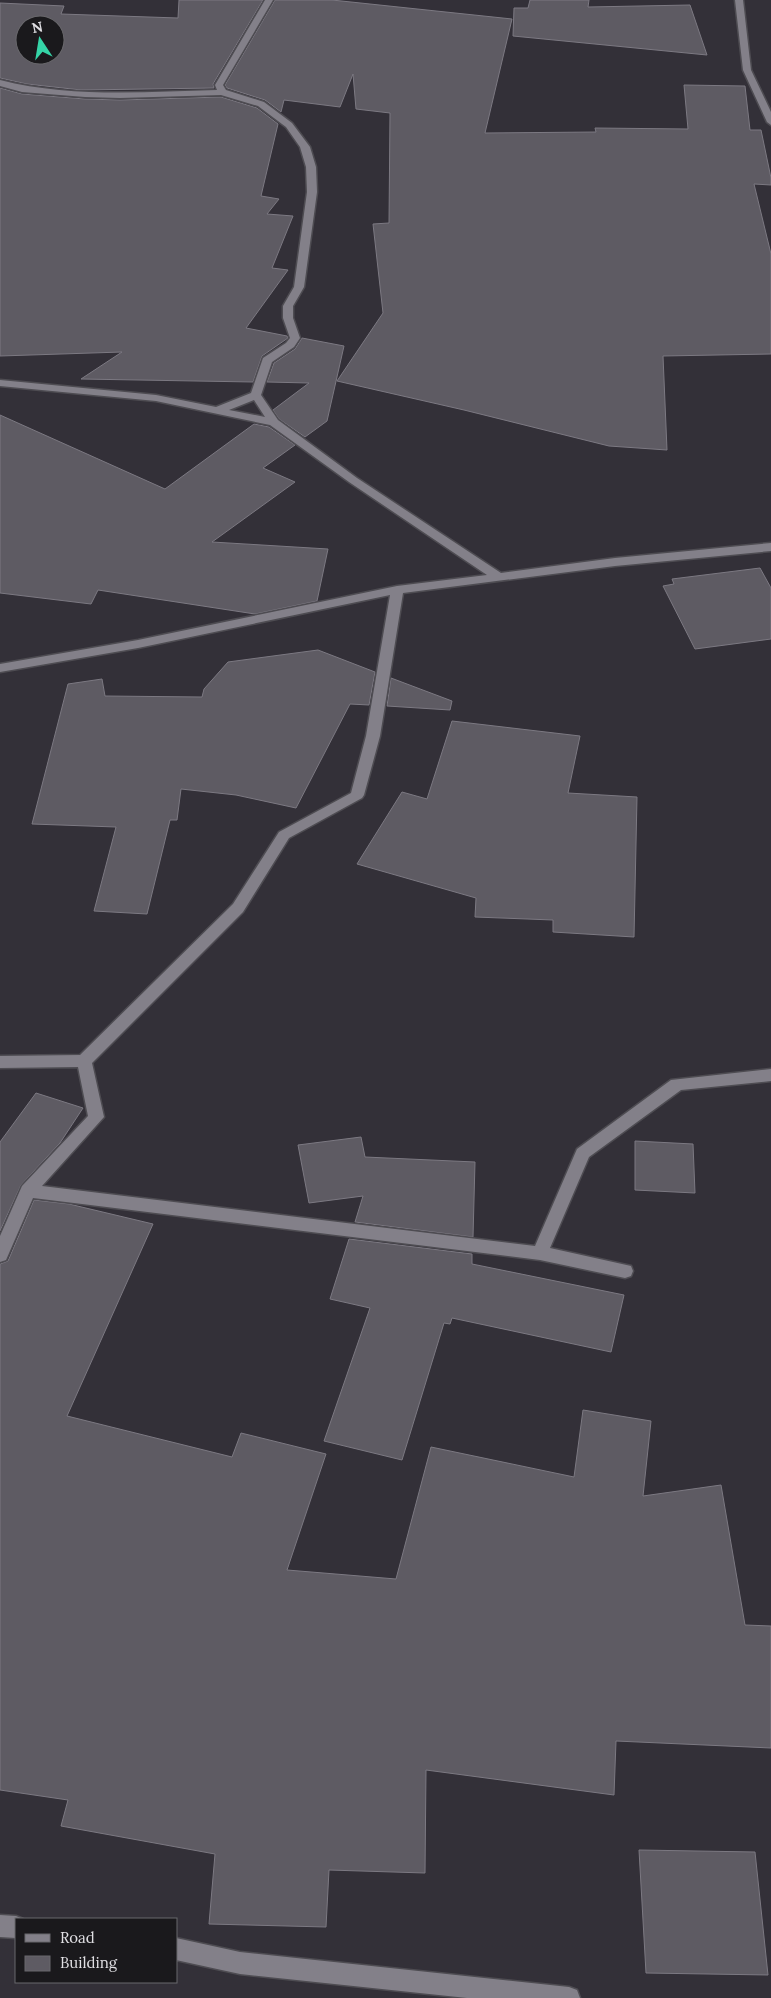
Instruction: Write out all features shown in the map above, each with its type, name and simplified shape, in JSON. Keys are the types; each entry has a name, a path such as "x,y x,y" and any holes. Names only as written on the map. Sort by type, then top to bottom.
{"street":[{"path":"222,92 219,84 268,0"},
{"path":"739,0 747,70 771,122"},
{"path":"0,83 22,89 85,94 137,95 222,92 262,104 289,125 305,147 311,167 311,210 299,287 288,306 288,318 295,338 290,345 267,360 256,394 215,411"},
{"path":"0,383 156,398 274,422"},
{"path":"256,394 274,422 353,480 499,577"},
{"path":"0,668 138,644 397,590 615,562 771,547"},
{"path":"0,1062 84,1061 238,908 284,835 357,795 373,736 397,590"},
{"path":"0,1255 28,1190 96,1116 84,1061"},
{"path":"540,1253 583,1154 677,1084 771,1075"},
{"path":"28,1190 540,1253 625,1271"},
{"path":"0,1926 15,1927"},
{"path":"178,1949 240,1963 569,1998"}],"building":[{"path":"179,0 263,0 213,84 214,88 81,90 27,84 0,78 0,3 64,6 61,14 178,18"},
{"path":"275,0 332,0 512,19 485,133 596,132 595,128 688,129 684,85 745,86 750,130 761,130 771,178 771,185 754,184 771,254 771,354 663,356 667,450 609,446 337,381 383,313 373,224 389,223 390,113 356,109 353,74 340,107 284,100 281,112 265,100 227,88 225,85"},
{"path":"530,0 589,0 588,7 690,5 707,55 513,36 514,8 528,8"},
{"path":"0,88 22,94 85,99 120,100 221,97 257,108 278,124 261,196 279,199 267,214 293,216 272,268 288,270 246,328 287,336 288,338 262,356 253,382 81,379 122,352 0,356"},
{"path":"302,338 344,346 327,421 305,437 279,419 273,410 309,383 267,382 274,363 295,349"},
{"path":"0,415 165,489 254,424 269,427 295,445 263,468 295,482 212,542 328,549 317,601 255,614 98,590 91,604 0,593"},
{"path":"760,568 771,588 771,639 695,649 663,586 674,584 672,579"},
{"path":"318,650 375,672 369,705 350,704 296,808 236,795 181,789 177,820 170,820 147,914 94,911 116,827 32,824 68,684 102,679 105,696 202,697 204,689 228,662"},
{"path":"391,678 452,701 450,710 387,706"},
{"path":"452,721 580,736 568,793 637,797 634,937 553,932 553,920 475,917 476,898 357,864 402,792 427,799"},
{"path":"36,1093 83,1108 60,1143 21,1185 0,1231 0,1142"},
{"path":"361,1137 365,1157 475,1162 473,1237 355,1222 363,1196 309,1203 298,1145"},
{"path":"635,1141 693,1144 695,1193 635,1190"},
{"path":"34,1200 69,1204 153,1224 67,1416 232,1457 241,1433 326,1454 287,1570 396,1579 431,1447 574,1477 583,1410 651,1421 643,1496 721,1485 745,1625 771,1626 771,1748 616,1741 614,1795 426,1770 425,1873 329,1870 326,1927 209,1924 215,1854 61,1826 68,1800 0,1790 0,1264 8,1261"},
{"path":"349,1239 472,1254 472,1264 624,1295 611,1352 452,1318 450,1324 444,1323 402,1460 324,1441 370,1308 330,1299"},
{"path":"639,1850 755,1852 768,1975 646,1973"}]}
